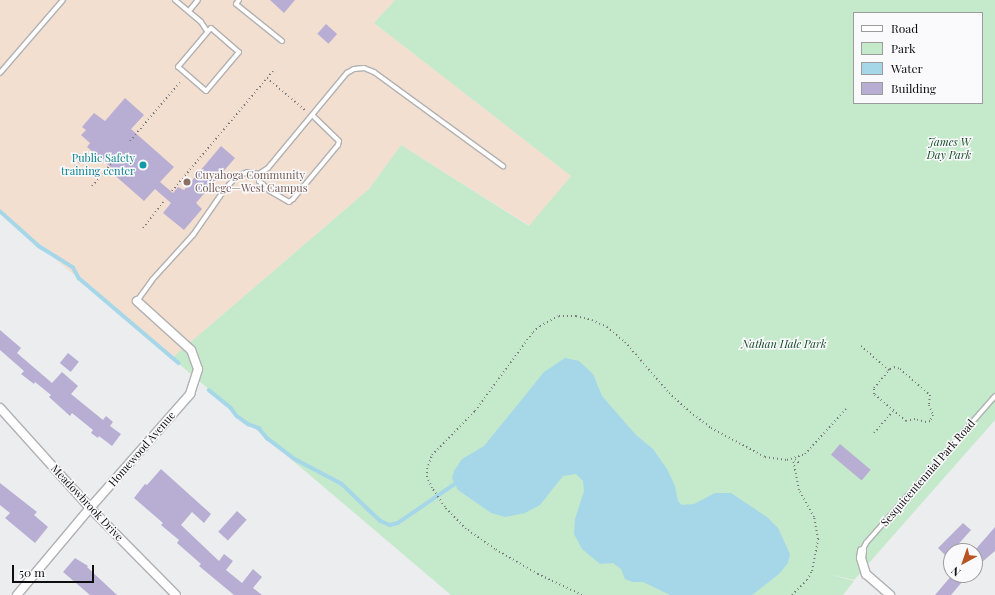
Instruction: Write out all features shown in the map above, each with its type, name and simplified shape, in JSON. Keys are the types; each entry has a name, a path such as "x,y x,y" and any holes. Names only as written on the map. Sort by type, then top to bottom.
{"street":[{"name":"Homewood Avenue","path":"17,595 90,508 190,394 198,369 191,350 137,301"},
{"name":"Meadowbrook Drive","path":"0,408 90,508 176,595"},
{"path":"862,551 861,558 866,574 890,595"}],"lane":[{"path":"0,73 63,0"},
{"path":"175,0 201,22 207,31"},
{"path":"188,11 198,0"},
{"path":"239,0 236,4 282,41"},
{"path":"211,28 239,52 206,91 178,67 207,31 211,28"},
{"path":"137,301 152,280 193,235 225,189 236,178 247,172 259,174 268,168 347,73 354,69 364,68 374,72 503,166"},
{"path":"259,174 259,181 270,191 289,202 293,199 338,145 339,141 312,116"},
{"name":"Sesquicentennial Park Road","path":"862,551 866,543 995,396"}],"path":[{"path":"172,191 273,70"},
{"path":"267,78 312,116"},
{"path":"130,141 180,82"},
{"path":"73,169 81,160 96,156"},
{"path":"92,186 111,164"},
{"path":"143,228 164,202"},
{"path":"582,595 538,574 495,549 466,529 445,507 432,488 427,477 427,469 432,455 466,421 490,392 533,332 550,319 559,316 586,318 613,331 625,342 678,402 711,428 765,457 776,460 794,459 810,451 846,409"},
{"path":"861,346 889,370"},
{"path":"894,367 900,369 928,393 930,398 929,405 934,415 926,422 915,419 907,422 893,411 874,392 874,388 889,370 894,367"},
{"path":"874,433 893,411"},
{"path":"794,459 799,463"},
{"path":"792,595 807,580 812,571 818,539 814,516 799,490 794,459"}],"shaded area":[{"name":"Cuyahoga Community College—West Campus","path":"0,0 395,0 374,23 571,176 530,226 401,145 369,189 172,358 0,212"}],"green space":[{"path":"395,0 995,0 995,420 854,580 829,574 854,581 843,595 451,595 172,358 369,189 401,145 529,226 571,176 374,23"}],"water":[{"path":"565,358 579,361 593,374 602,396 636,435 653,449 667,469 675,486 678,501 682,505 694,504 715,493 731,493 767,517 778,528 790,554 788,563 779,574 752,595 670,595 643,582 632,582 625,579 621,569 613,563 600,564 582,549 574,534 575,519 584,491 583,481 576,474 563,476 540,505 525,513 505,517 491,513 458,490 452,478 454,471 462,459 484,446 544,372"}],"building":[{"path":"270,0 295,0 284,13"},
{"path":"326,24 337,34 328,44 317,34"},
{"name":"Public Safety training center","path":"125,98 144,115 131,129 174,167 160,182 173,193 178,187 184,190 221,146 235,158 196,203 202,209 184,230 163,213 171,203 155,189 144,201 111,172 114,170 87,147 90,143 81,135 86,130 82,127 94,113 105,121"},
{"path":"0,330 21,348 17,353 52,383 62,372 78,386 71,394 103,420 106,416 113,422 110,426 121,434 112,446 99,436 98,438 91,433 93,430 72,413 70,416 49,397 51,395 35,382 34,384 21,374 24,371 0,350"},
{"path":"68,353 79,362 71,372 60,363"},
{"path":"840,444 871,470 862,480 831,455"},
{"path":"161,469 211,514 204,523 192,512 181,525 219,561 224,554 233,561 226,570 242,583 253,569 262,577 253,588 262,595 234,595 199,566 201,564 177,543 179,540 161,525 163,523 134,498 145,484 147,485"},
{"path":"0,483 37,512 34,515 48,527 35,543 5,518 10,513 0,505"},
{"path":"237,511 247,520 228,541 218,532"},
{"path":"963,523 971,530 959,543 943,543"},
{"path":"995,527 995,551 983,561 983,543 981,543"},
{"path":"943,543 943,553 938,548"},
{"path":"75,558 88,566 87,567 117,595 90,595 63,572"},
{"path":"945,583 961,583 951,595 935,595"}],"waterway":[{"path":"0,211 39,246 73,267 79,278 179,363"},
{"path":"209,390 231,408 237,416 248,424 259,428 267,438 295,459 342,484 381,521 390,525 398,523 455,484"}],"place":[{"name":"Public Safety training center","path":"143,165"},
{"name":"Cuyahoga Community College—West Campus","path":"187,182"}],"park label":[{"name":"James W Day Park","path":"949,149"},
{"name":"Nathan Hale Park","path":"784,344"}]}
